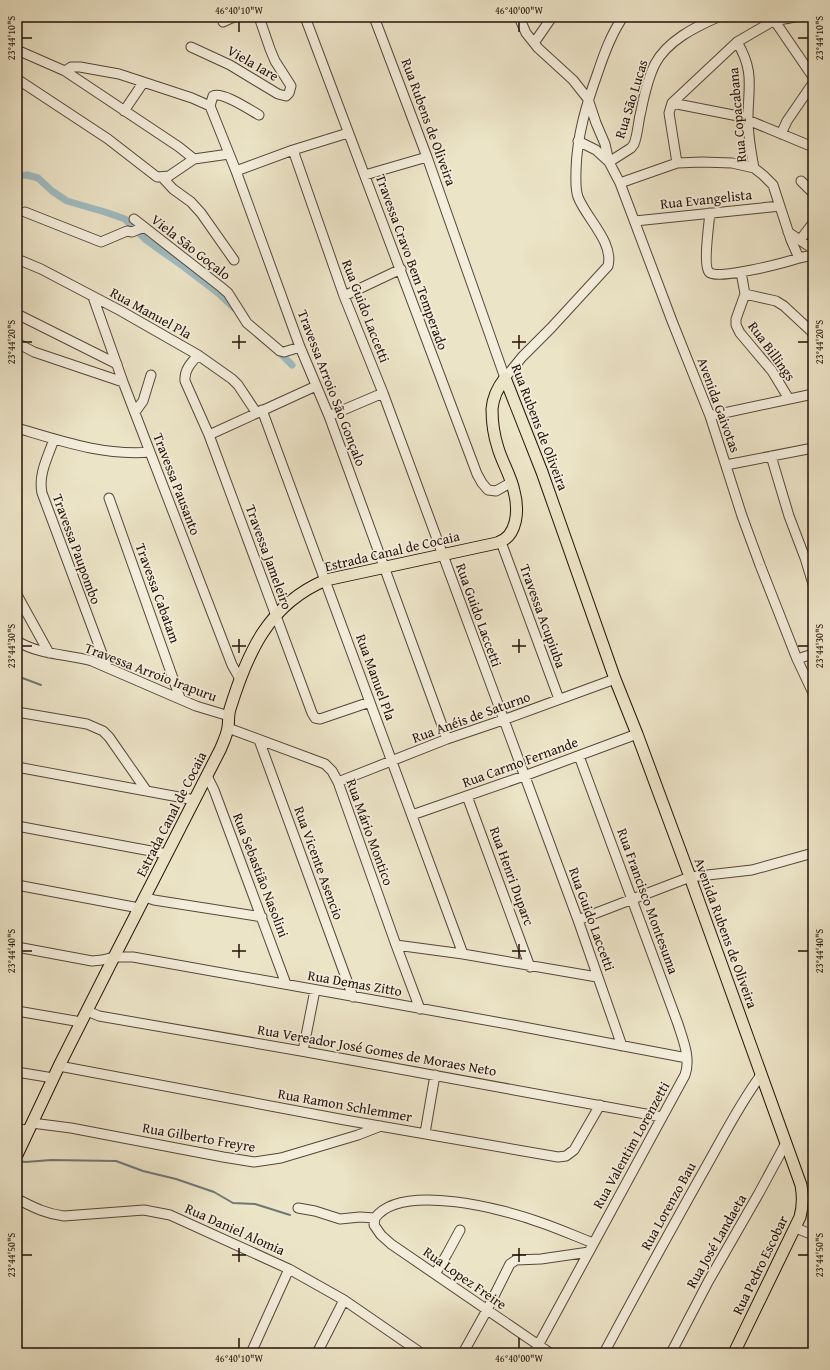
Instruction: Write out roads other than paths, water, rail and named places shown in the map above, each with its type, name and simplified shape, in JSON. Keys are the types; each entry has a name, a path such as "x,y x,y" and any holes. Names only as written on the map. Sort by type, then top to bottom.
{"main road":[{"path":"501,542 509,534 515,524 515,496 512,482 503,464 497,446 492,416 495,396 505,378"},
{"name":"Rua Rubens de Oliveira","path":"505,378 542,472 615,679 637,734"},
{"name":"Estrada Canal de Cocaia","path":"19,1150 26,1127 53,1078 220,750 228,728 229,716 240,679 255,644 269,622 299,594 326,580 501,542"},
{"name":"Avenida Rubens de Oliveira","path":"637,734 786,1143"},
{"name":"Rua Pedro Escobar","path":"734,1353 796,1228 802,1210 803,1196 801,1185 786,1143"}],"street":[{"path":"223,22 234,17"},
{"name":"Viela Iare","path":"191,47 230,65 278,94 286,96 290,93 291,86 272,55 259,17"},
{"name":"Travessa Cravo Bem Temperado","path":"305,17 401,269 440,377 480,479 485,488 493,491 496,491 512,482"},
{"name":"Rua Rubens de Oliveira","path":"374,17 427,157 505,378"},
{"path":"519,17 526,33 548,58 573,80 588,99 605,144 609,162"},
{"path":"534,42 552,17"},
{"path":"505,378 522,357 608,266 608,254 605,243 577,194 576,177 578,140 588,99 604,55 623,17"},
{"name":"Rua São Lucas","path":"609,162 625,152 634,144 643,100 654,65 659,57 682,36 718,17"},
{"path":"677,163 669,113 672,103 737,42 772,19 795,17"},
{"path":"772,19 813,77"},
{"name":"Rua Copacabana","path":"737,42 744,55 748,68 750,92 748,120 754,168 763,174 773,186 788,232 799,258"},
{"path":"17,50 65,71 179,147 194,159"},
{"path":"65,71 71,67 80,67 119,74 192,98 210,106 213,95 217,95 234,101 259,115"},
{"path":"17,80 108,139 155,176 162,178 201,213 234,260"},
{"path":"124,111 143,83"},
{"path":"781,134 789,117 813,83"},
{"path":"672,103 722,112 748,120 813,147"},
{"name":"Travessa Arroio São Gonçalo","path":"210,106 236,171 300,347 329,416 447,739"},
{"path":"236,171 293,150 348,133"},
{"name":"Avenida Gaivotas","path":"578,140 596,150 609,162 620,183 672,321 710,416 742,516 760,566 797,659 813,694"},
{"name":"Rua Guido Laccetti","path":"293,150 344,296 383,393 578,920 622,1046"},
{"path":"162,178 169,176 194,159 228,154"},
{"path":"365,175 427,157"},
{"path":"620,183 677,163 732,163 754,168"},
{"path":"801,181 813,193"},
{"name":"Rua Evangelista","path":"635,221 780,206"},
{"path":"24,212 101,242 127,230 140,229"},
{"path":"710,213 706,253 707,267 708,272 715,275 741,272 813,254"},
{"name":"Viela São Goçalo","path":"134,219 140,229 228,293 247,323 280,351 284,352 300,347"},
{"path":"800,240 813,223"},
{"path":"788,232 813,250"},
{"name":"Rua Manuel Pla","path":"17,259 41,269 139,321 198,355 232,379 259,411 326,580 463,954"},
{"path":"344,296 401,269"},
{"name":"Rua Billings","path":"741,272 745,294 736,322 737,328 772,371 789,399"},
{"path":"745,294 776,301 784,306 812,331"},
{"name":"Travessa Pausanto","path":"93,297 116,364 232,665 240,679"},
{"path":"17,314 116,364"},
{"path":"17,343 34,352 123,382"},
{"name":"Travessa Jameleiro","path":"198,355 187,368 185,373 185,381 209,435 312,714 315,718 320,719 370,702"},
{"path":"135,412 143,401 150,375"},
{"path":"209,435 316,386"},
{"path":"329,416 383,393"},
{"path":"710,416 813,394"},
{"path":"17,428 107,452 150,452"},
{"name":"Travessa Paupombo","path":"54,439 42,472 40,485 107,667"},
{"path":"726,465 813,448"},
{"path":"771,456 789,516 813,584"},
{"name":"Travessa Cabatam","path":"109,498 180,698"},
{"name":"Travessa Acupiuba","path":"501,542 559,699"},
{"path":"17,595 49,653"},
{"name":"Travessa Arroio Irapuru","path":"17,641 32,649 92,661 196,706 229,716"},
{"path":"797,659 813,654"},
{"name":"Rua Anéis de Saturno","path":"338,782 392,762 447,739 615,679"},
{"path":"17,712 88,724 103,731 110,737 146,790"},
{"name":"Rua Mário Montico","path":"228,728 325,764 332,771 338,782 420,1008"},
{"name":"Rua Carmo Fernande","path":"412,815 524,776 637,734"},
{"name":"Rua Vicente Asencio","path":"259,740 353,997"},
{"name":"Rua Francisco Montesuma","path":"579,756 678,1024 687,1058"},
{"path":"17,767 195,800"},
{"name":"Rua Sebastião Nasolini","path":"207,776 214,790 286,984"},
{"name":"Rua Henri Duparc","path":"467,796 530,967"},
{"path":"17,826 167,854"},
{"path":"578,920 690,877 752,870 813,853"},
{"path":"17,885 139,908"},
{"path":"145,897 154,900 262,917"},
{"path":"396,945 463,954 530,967 597,977"},
{"name":"Rua Demas Zitto","path":"17,947 92,961 114,957 133,957 420,1008 687,1058"},
{"path":"303,1051 315,990"},
{"path":"17,1011 81,1022"},
{"name":"Rua Vereador José Gomes de Moraes Neto","path":"87,1011 99,1016 303,1051 662,1117"},
{"name":"Rua Valentim Lorenzetti","path":"536,1349 685,1074 687,1058"},
{"name":"Rua Ramon Schlemmer","path":"59,1066 381,1126 562,1157 570,1154 574,1150 600,1105"},
{"path":"17,1072 53,1078"},
{"path":"425,1133 436,1075"},
{"name":"Rua Lorenzo Bau","path":"604,1353 652,1262 748,1093 761,1075"},
{"name":"Rua Gilberto Freyre","path":"26,1127 71,1128 254,1162 289,1156 358,1136 381,1126"},
{"name":"Rua José Landaeta","path":"671,1353 708,1282 786,1143"},
{"name":"Rua Daniel Alomia","path":"17,1199 40,1211 52,1215 64,1216 144,1210 170,1215 289,1269 344,1300 422,1353"},
{"path":"298,1208 315,1211 340,1219 360,1217 375,1218 382,1211 399,1203 426,1200 450,1202 499,1210 518,1215 593,1243"},
{"name":"Rua Lopez Freire","path":"375,1218 374,1225 381,1235 487,1310 536,1349 550,1353"},
{"path":"796,1228 813,1235"},
{"path":"435,1274 445,1259 460,1230"},
{"path":"463,1353 487,1310 508,1267 513,1262 589,1252"},
{"path":"251,1353 289,1269"},
{"path":"317,1353 344,1300"}],"waterway":[{"path":"17,176 27,175 38,178 52,191 67,201 125,219 146,240 218,293 235,309"},
{"path":"277,350 292,365"},
{"path":"17,676 41,685"},
{"path":"17,1161 116,1161 143,1171 176,1179 214,1192 233,1203 255,1204 290,1215"}]}
